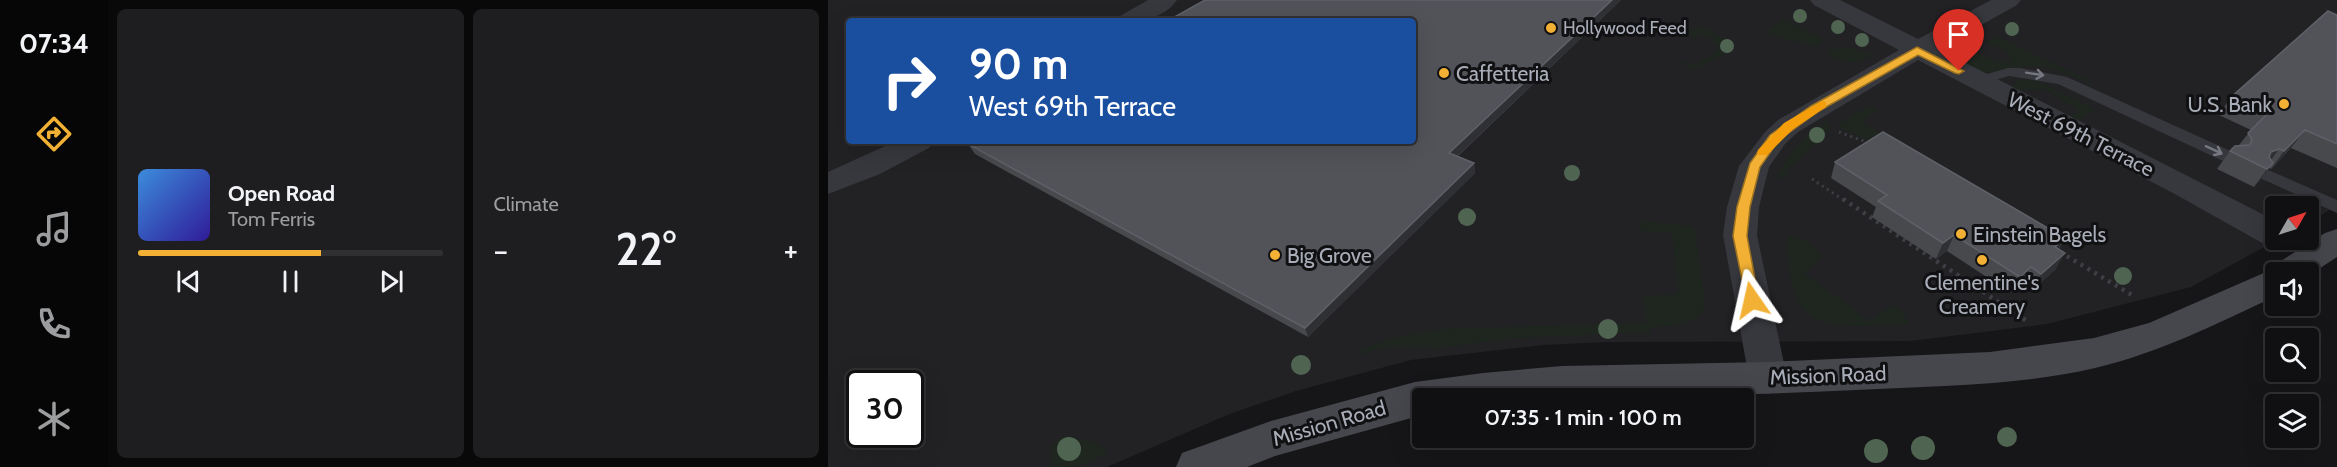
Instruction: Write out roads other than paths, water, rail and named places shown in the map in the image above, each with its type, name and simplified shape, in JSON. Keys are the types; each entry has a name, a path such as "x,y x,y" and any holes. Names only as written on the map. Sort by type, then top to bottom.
{"main road":[{"name":"Mission Road","path":"1197,467 1270,439 1415,399 1483,389 1562,382 1768,378 1990,368 2094,352 2158,335 2265,286"}],"street":[{"path":"1134,18 1165,0"},
{"name":"West 69th Terrace","path":"1822,0 2265,230"},
{"path":"1768,378 1740,236 1743,207 1754,166 1775,138 1788,126 1917,50 2009,0"},
{"path":"828,184 913,144"},
{"path":"2298,250 2312,258"}],"lane":[{"path":"1978,81 2008,72 2062,80 2229,157"},
{"path":"2266,174 2337,207"}],"place":[{"name":"Hollywood Feed","path":"1551,28"},
{"name":"Caffetteria","path":"1444,73"},
{"name":"U.S. Bank","path":"2284,104"},
{"name":"Einstein Bagels","path":"1961,234"},
{"name":"Big Grove","path":"1275,255"},
{"name":"Clementine's Creamery","path":"1982,260"}]}
